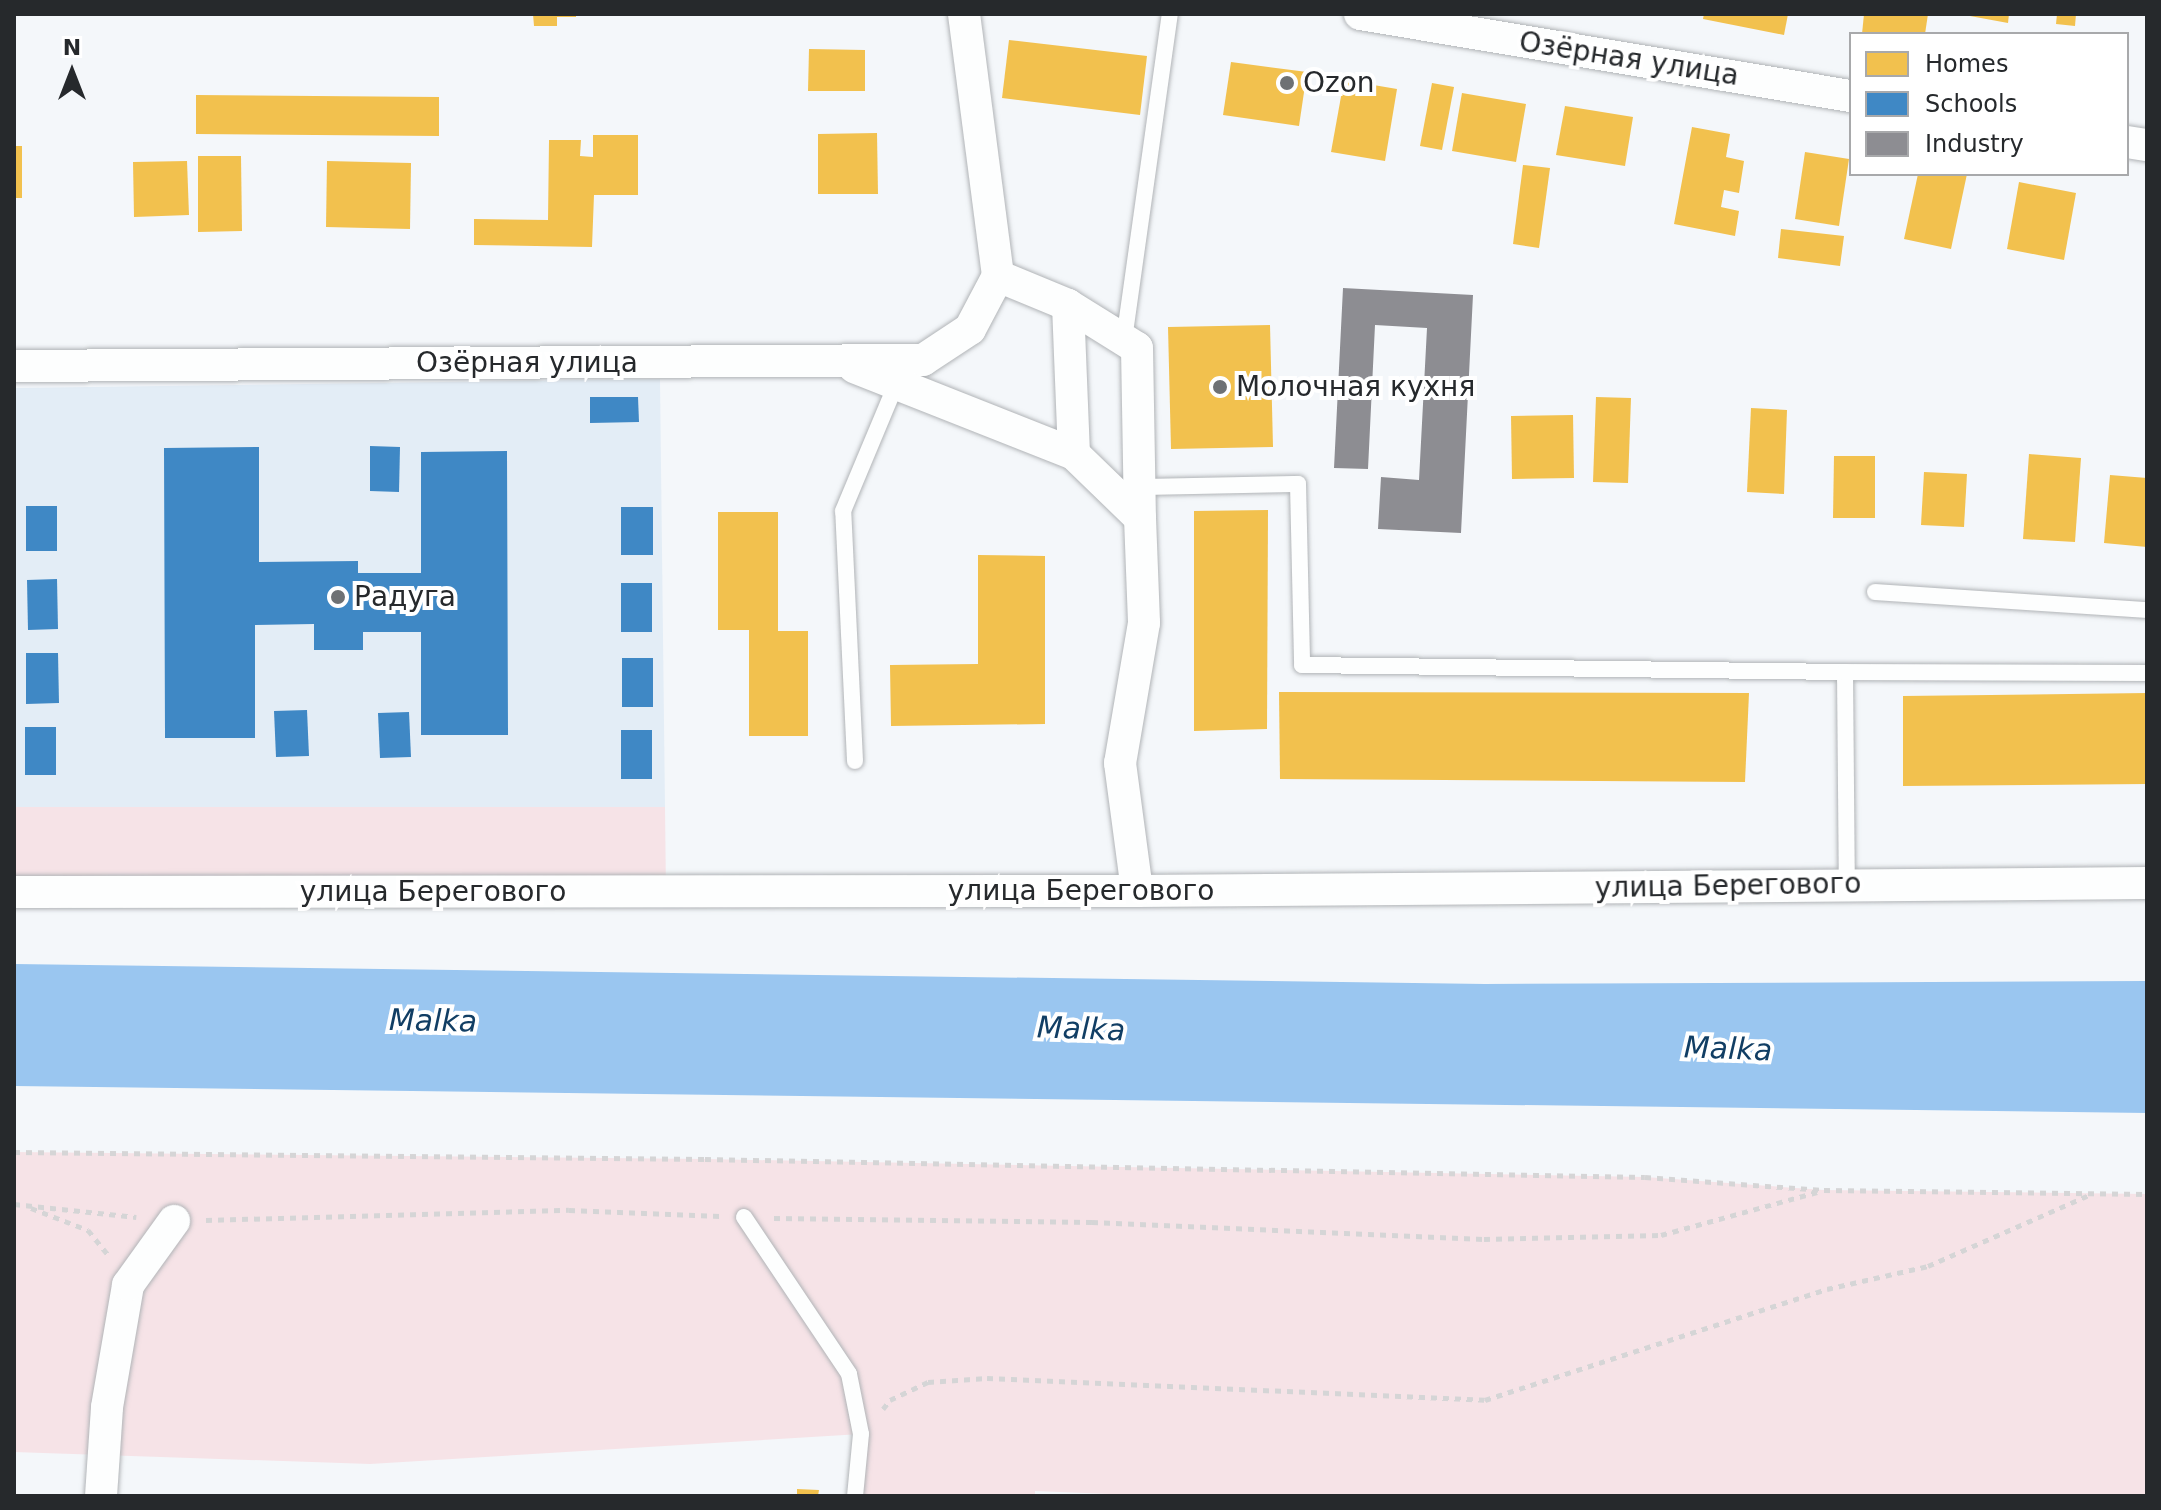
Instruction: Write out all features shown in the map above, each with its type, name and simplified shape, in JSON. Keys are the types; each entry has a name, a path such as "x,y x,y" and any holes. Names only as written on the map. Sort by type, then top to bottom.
{"street":[{"path":"923,360 970,329 998,276 964,14"},
{"name":"Озёрная улица","path":"1360,14 1849,96"},
{"path":"998,276 1068,305 1137,348 1144,623 1120,763 1137,891"},
{"path":"1068,305 1074,454"},
{"path":"835,359 1074,454 1140,502"},
{"name":"Озёрная улица","path":"14,366 923,360"},
{"name":"улица Берегового","path":"14,892 1137,891 2147,883"},
{"path":"101,1496 107,1407 128,1285 174,1221"}],"lane":[{"path":"1124,340 1170,14"},
{"path":"855,761 843,511 895,383 923,360"},
{"path":"1140,502 1298,484 1302,665 2147,673"},
{"path":"1875,592 2147,610"},
{"path":"1845,672 1847,885"},
{"path":"744,1217 849,1374 861,1434 855,1496"}],"path":[{"path":"14,1152 658,1158 1629,1176 1824,1190 2147,1194"},
{"path":"14,1204 174,1221 569,1210 744,1217 1092,1222 1484,1239 1661,1235 1824,1190"},
{"path":"861,1434 890,1400 928,1382 987,1378 1485,1400 1827,1289 1928,1266 2092,1193"},
{"path":"23,1204 88,1230 128,1285"}],"shaded area":[{"name":"Радуга","path":"660,379 665,807 14,807 14,388"},
{"path":"14,807 665,807 666,893 14,892"},
{"path":"14,1152 705,1159 1645,1177 1824,1190 2147,1194 2147,1496 1159,1496 1035,1491 1035,1496 855,1496 861,1434 370,1464 14,1452"}],"water":[{"name":"Malka","path":"14,964 1485,984 2147,981 2147,1113 14,1086"}],"building: Homes":[{"path":"533,14 576,14 576,17 557,17 557,26 534,26"},
{"path":"1704,14 1788,14 1784,35 1703,19"},
{"path":"1864,14 1928,14 1925,32 1862,32"},
{"path":"1959,14 2009,14 2008,23"},
{"path":"2057,14 2076,14 2075,26 2056,24"},
{"path":"1009,40 1147,56 1140,115 1002,98"},
{"path":"809,49 865,50 865,91 808,91"},
{"path":"1231,62 1307,72 1299,126 1223,115"},
{"path":"1344,80 1397,89 1385,161 1331,152"},
{"path":"1432,83 1454,87 1442,150 1420,146"},
{"path":"1462,93 1526,104 1516,162 1452,151"},
{"path":"196,95 439,97 439,136 196,134"},
{"path":"1565,106 1633,117 1625,166 1556,155"},
{"path":"1692,127 1730,134 1726,157 1744,161 1739,193 1724,190 1721,207 1739,211 1735,236 1674,224"},
{"path":"877,133 878,194 818,194 818,134"},
{"path":"593,135 638,135 638,195 594,195 592,247 474,245 474,219 548,220 549,140 581,140 580,156 593,157"},
{"path":"14,146 22,146 22,198 14,198"},
{"path":"1805,152 1849,159 1839,226 1795,219"},
{"path":"198,156 241,156 242,231 198,232"},
{"path":"187,161 189,215 134,217 133,162"},
{"path":"327,161 411,163 410,229 326,227"},
{"path":"1523,165 1550,168 1539,248 1513,244"},
{"path":"1918,176 1967,176 1951,249 1904,239"},
{"path":"2019,182 2076,193 2064,260 2007,249"},
{"path":"1781,229 1844,236 1840,266 1778,258"},
{"name":"Молочная кухня","path":"1270,325 1273,447 1171,449 1168,327"},
{"path":"1596,397 1631,398 1628,483 1593,482"},
{"path":"1751,408 1787,410 1784,494 1747,492"},
{"path":"1573,415 1574,478 1512,479 1511,416"},
{"path":"2029,454 2081,458 2075,542 2023,539"},
{"path":"1834,456 1875,456 1875,518 1833,518"},
{"path":"1924,472 1967,474 1964,527 1921,525"},
{"path":"2110,475 2147,478 2147,547 2104,543"},
{"path":"1268,510 1267,729 1194,731 1194,511"},
{"path":"718,512 778,512 778,631 808,631 808,736 749,736 749,630 718,630"},
{"path":"978,555 1045,556 1045,724 891,726 890,665 978,664"},
{"path":"1279,692 1749,693 1745,782 1280,779"},
{"path":"2147,693 2147,784 1903,786 1903,696"},
{"path":"797,1489 819,1490 818,1496 797,1496"}],"building: Schools":[{"path":"590,397 638,397 639,422 590,423"},
{"path":"370,446 400,447 399,492 370,491"},
{"path":"259,447 259,562 358,561 358,573 421,573 421,452 507,451 508,735 421,735 421,632 363,632 363,650 314,650 314,624 255,625 255,738 165,738 164,448"},
{"path":"26,506 57,506 57,551 26,551"},
{"path":"621,507 653,507 653,555 621,555"},
{"path":"57,579 58,629 28,630 27,580"},
{"path":"621,583 652,583 652,632 621,632"},
{"path":"26,653 58,653 59,703 26,704"},
{"path":"622,658 653,658 653,707 622,707"},
{"path":"307,710 309,756 276,757 274,711"},
{"path":"409,712 411,757 380,758 378,713"},
{"path":"25,727 56,727 56,775 25,775"},
{"path":"621,730 652,730 652,779 621,779"}],"building: Industry":[{"path":"1343,288 1473,295 1461,533 1378,529 1381,477 1419,480 1427,328 1375,325 1368,469 1334,468"}],"place":[{"name":"Ozon","path":"1287,83"},
{"name":"Молочная кухня","path":"1220,387"},
{"name":"Радуга","path":"338,597"}]}
